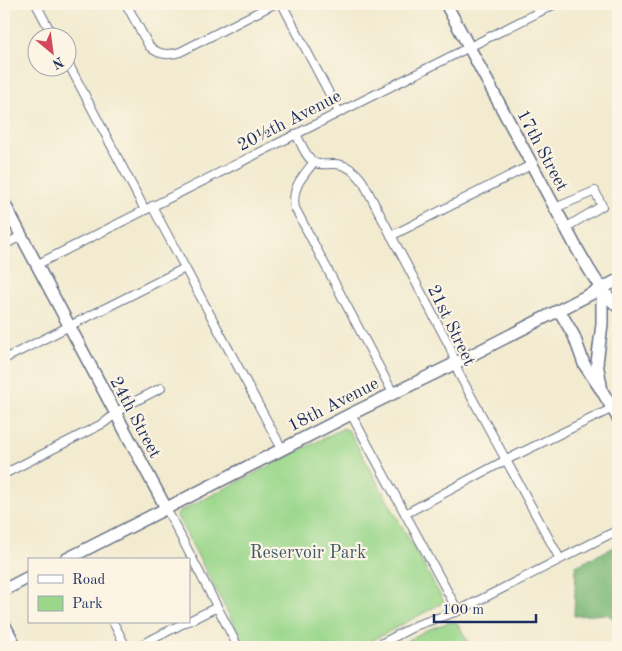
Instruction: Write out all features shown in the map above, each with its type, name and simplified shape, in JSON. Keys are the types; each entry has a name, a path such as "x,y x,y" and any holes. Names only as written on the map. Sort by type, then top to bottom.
{"street":[{"path":"36,4 49,28"},
{"path":"126,4 149,46 159,53 172,55 274,4"},
{"path":"282,4 339,112"},
{"name":"17th Street","path":"446,4 566,228 594,277 618,307"},
{"name":"20½th Avenue","path":"36,265 555,4"},
{"path":"76,78 148,208 185,268 282,449"},
{"path":"296,134 314,162 295,190 293,196 295,208 393,393"},
{"name":"21st Street","path":"314,162 323,165 344,165 354,170 363,182 450,348 459,374 560,559"},
{"path":"391,236 531,165"},
{"path":"555,208 595,191 602,206 566,228"},
{"name":"24th Street","path":"4,203 238,647"},
{"path":"4,245 21,236"},
{"path":"4,359 185,268"},
{"name":"18th Avenue","path":"80,556 166,508 618,280"},
{"path":"602,288 602,324 596,363 602,391"},
{"path":"405,514 506,460 616,413 590,373 574,336 559,310"},
{"path":"4,474 104,423 124,407 161,388"},
{"path":"351,414 458,611"},
{"path":"375,647 417,625 458,611 618,530"},
{"path":"4,590 28,578"},
{"path":"190,620 217,607"},
{"path":"4,624 16,647"},
{"path":"114,624 126,647"},
{"path":"137,647 183,624"}],"green space":[{"name":"Reservoir Park","path":"344,428 349,431 444,602 360,647 246,647 177,516 179,512"},
{"path":"618,545 618,622 607,614 574,616 576,566"},
{"path":"450,622 457,623 471,647 396,647 427,630"}]}
